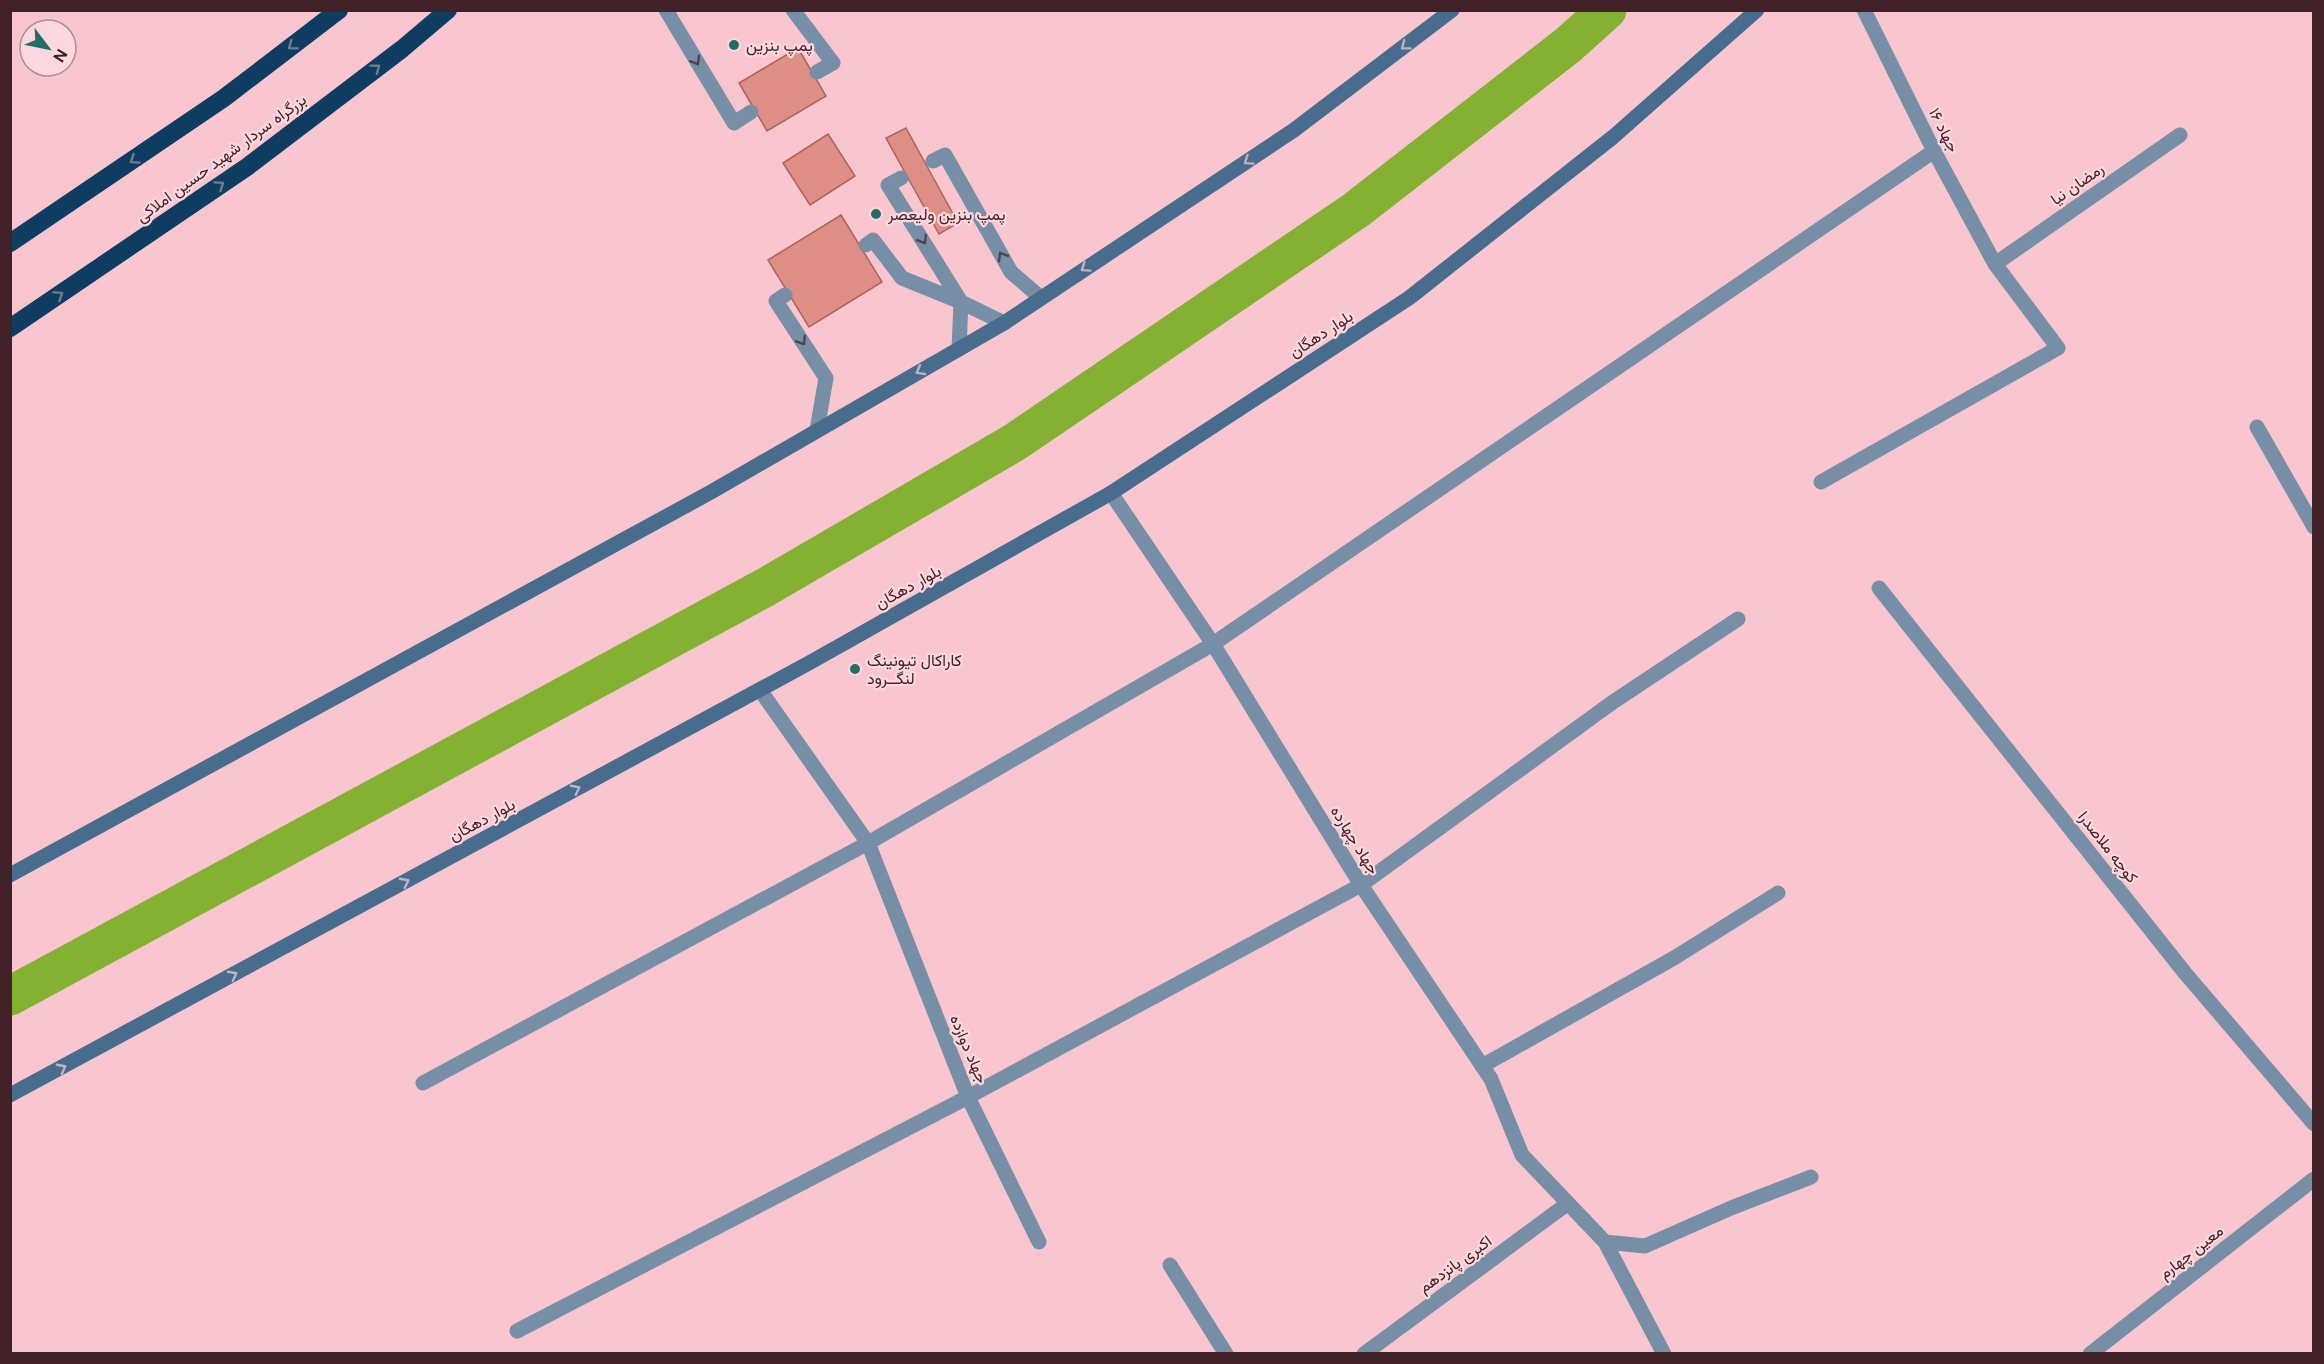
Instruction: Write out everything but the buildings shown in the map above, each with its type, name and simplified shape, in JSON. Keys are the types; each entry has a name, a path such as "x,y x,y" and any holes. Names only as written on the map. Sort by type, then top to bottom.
{"highway":[{"path":"10,243 224,98 339,10"},
{"name":"بزرگراه سردار شهید حسین املاکی","path":"10,328 247,167 402,49 448,10"}],"main road":[{"path":"10,875 711,492 1004,323 1294,130 1452,10"},
{"name":"بلوار دهگان","path":"10,1095 760,690 1111,493 1409,298 1613,137 1757,10"}],"street":[{"path":"666,10 734,123 751,112"},
{"path":"793,10 832,63 817,72"},
{"name":"جهاد ۱۶","path":"1821,482 2058,348 1995,264 1934,151 1864,10"},
{"name":"رمضان نیا","path":"1995,264 2180,135"},
{"path":"423,1083 868,843 1213,644 1934,151"},
{"path":"933,161 945,155 1011,272 1041,298"},
{"path":"901,178 888,185 961,302 959,349"},
{"path":"866,245 873,240 902,278 961,302 1004,323"},
{"path":"785,295 776,301 826,378 817,430"},
{"path":"2257,427 2313,527"},
{"name":"جهاد چهارده","path":"1111,493 1213,644 1361,885 1491,1079 1522,1155 1605,1242 1664,1353"},
{"name":"کوچه ملاصدرا","path":"1879,588 2185,973 2313,1124"},
{"name":"جهاد دوازده","path":"760,690 868,843 968,1097 1361,885 1613,702 1738,619"},
{"path":"1482,1066 1674,958 1778,893"},
{"path":"517,1331 968,1097 1039,1242"},
{"path":"1605,1242 1645,1246 1731,1208 1811,1178"},
{"name":"معین چهارم","path":"2090,1353 2313,1179"},
{"name":"اکبری پانزدهم","path":"1364,1353 1567,1204"},
{"path":"1170,1265 1226,1353"}],"waterway":[{"path":"10,996 766,587 1015,442 1356,210 1568,45 1607,10"}],"place":[{"name":"پمپ بنزین","path":"734,45"},
{"name":"پمپ بنزین ولیعصر","path":"876,214"},
{"name":"کاراکال تیونینگ لنگــرود","path":"855,669"}]}
